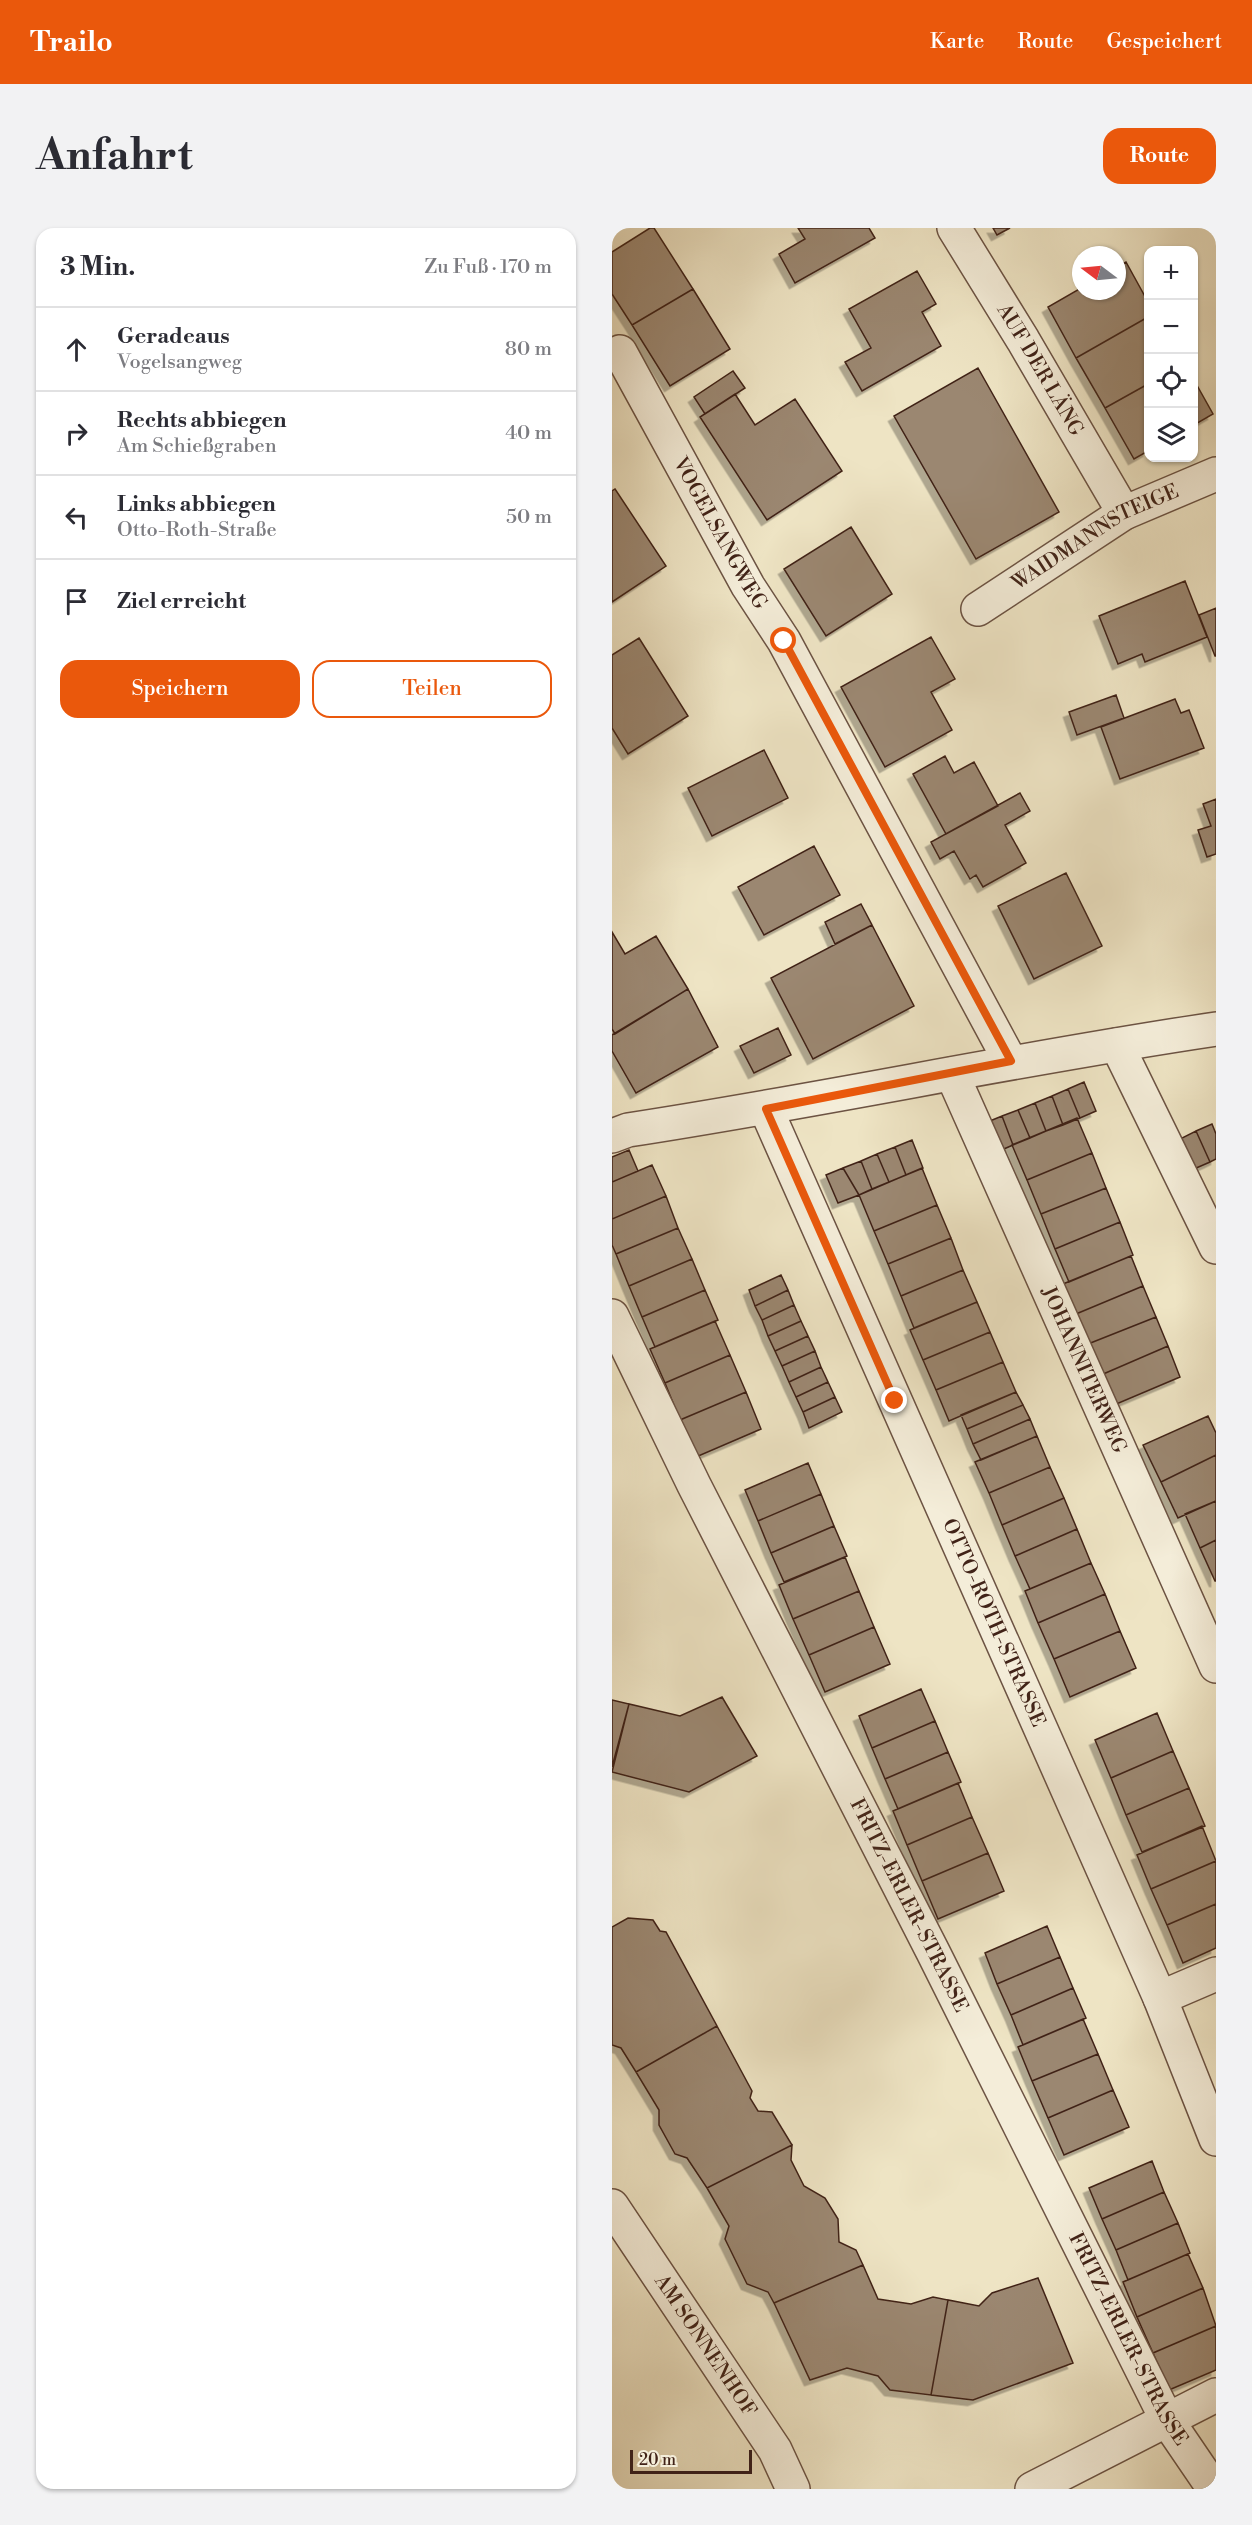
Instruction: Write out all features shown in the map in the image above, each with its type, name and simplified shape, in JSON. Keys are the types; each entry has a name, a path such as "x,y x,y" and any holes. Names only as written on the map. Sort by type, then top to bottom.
{"street":[{"name":"AUF DER LÄNG","path":"954,228 1023,340 1124,513"},
{"name":"VOGELSANGWEG","path":"620,352 748,586 784,641 1011,1061"},
{"name":"WAIDMANNSTEIGE","path":"978,609 1124,513 1216,474"},
{"path":"612,1136 628,1130 766,1109 1011,1061 1216,1029"},
{"path":"1117,1045 1216,1247"},
{"name":"JOHANNITERWEG","path":"952,1074 1216,1666"},
{"name":"OTTO-ROTH-STRASSE","path":"766,1109 1160,1998 1216,2139"},
{"name":"FRITZ-ERLER-STRASSE","path":"612,1316 694,1485 933,1952 1167,2420 1214,2489"},
{"path":"1160,1998 1216,1974"},
{"name":"AM SONNENHOF","path":"612,2206 775,2450 793,2489"},
{"path":"1032,2489 1216,2395"}],"building":[{"path":"650,228 654,228 693,289 632,325 612,294 612,252"},
{"path":"798,228 869,228 875,238 795,283 779,254 805,239"},
{"path":"993,228 1010,228 997,235"},
{"path":"1126,262 1144,295 1144,319 1076,358 1048,307 1072,293 1072,300 1126,300"},
{"path":"917,271 936,304 922,312 941,346 862,391 845,362 871,348 849,309"},
{"path":"693,289 730,349 670,386 632,325"},
{"path":"1144,319 1144,386 1105,408 1076,358"},
{"path":"978,368 1059,512 976,559 894,416"},
{"path":"733,371 745,388 705,414 694,397"},
{"path":"1144,386 1144,453 1134,459 1105,408"},
{"path":"1198,387 1213,414 1198,423"},
{"path":"735,394 755,425 795,399 842,471 767,520 700,417"},
{"path":"615,489 666,566 612,602 612,491"},
{"path":"851,527 892,594 826,636 784,569"},
{"path":"1185,581 1207,637 1145,662 1142,654 1118,664 1099,616"},
{"path":"1216,608 1216,656 1215,656 1199,615"},
{"path":"931,637 955,679 931,692 952,730 885,767 841,687"},
{"path":"639,638 688,716 628,754 612,728 612,655"},
{"path":"1116,695 1124,718 1077,735 1069,712"},
{"path":"1175,699 1181,713 1189,710 1204,748 1120,779 1101,727"},
{"path":"764,750 788,798 712,836 688,788"},
{"path":"945,756 954,773 974,762 998,806 946,834 913,774"},
{"path":"1020,793 1030,811 1005,825 1026,863 983,887 976,875 970,879 954,851 940,859 931,842"},
{"path":"1216,799 1216,854 1207,857 1198,830 1211,826 1203,804"},
{"path":"814,846 840,895 764,935 738,887"},
{"path":"1066,873 1102,946 1034,979 998,906"},
{"path":"861,904 872,925 835,944 825,922"},
{"path":"872,925 914,1006 813,1059 771,978"},
{"path":"612,932 625,954 656,936 688,989 615,1034 612,1029"},
{"path":"688,989 718,1047 636,1093 612,1051 612,1035"},
{"path":"778,1028 791,1055 754,1073 740,1046"},
{"path":"1084,1082 1096,1111 1080,1118 1068,1089"},
{"path":"1068,1089 1080,1118 1063,1125 1052,1096"},
{"path":"1052,1096 1063,1125 1046,1131 1035,1103"},
{"path":"1035,1103 1046,1131 1030,1138 1018,1110"},
{"path":"1018,1110 1030,1138 1013,1145 1002,1116"},
{"path":"1002,1116 1013,1145 997,1152 985,1123"},
{"path":"1077,1118 1092,1153 1027,1180 1012,1145"},
{"path":"1212,1124 1216,1134 1216,1159 1210,1162 1196,1131"},
{"path":"1196,1131 1210,1162 1194,1169 1180,1139"},
{"path":"912,1140 923,1168 906,1175 895,1147"},
{"path":"895,1147 906,1175 889,1182 877,1154"},
{"path":"629,1150 638,1171 612,1182 612,1157"},
{"path":"1092,1153 1106,1188 1041,1214 1027,1180"},
{"path":"877,1154 889,1182 872,1189 861,1161"},
{"path":"861,1161 872,1189 859,1195 843,1168"},
{"path":"652,1165 666,1196 612,1219 612,1182"},
{"path":"843,1168 859,1195 838,1203 826,1175"},
{"path":"922,1168 937,1205 874,1231 859,1195"},
{"path":"1106,1188 1120,1222 1055,1249 1041,1214"},
{"path":"666,1196 678,1228 616,1254 612,1245 612,1219"},
{"path":"937,1205 951,1238 888,1264 874,1231"},
{"path":"1120,1222 1133,1255 1069,1282 1055,1249"},
{"path":"678,1228 692,1259 629,1286 616,1254"},
{"path":"951,1238 963,1270 901,1296 888,1264"},
{"path":"1131,1256 1143,1286 1076,1314 1063,1284"},
{"path":"692,1259 705,1290 642,1317 629,1286"},
{"path":"963,1270 977,1302 914,1328 901,1296"},
{"path":"781,1275 788,1290 755,1306 749,1290"},
{"path":"1143,1286 1156,1317 1088,1344 1076,1314"},
{"path":"705,1290 718,1320 655,1347 642,1317"},
{"path":"788,1290 794,1305 762,1320 755,1306"},
{"path":"977,1302 990,1332 923,1360 910,1330"},
{"path":"794,1305 801,1321 768,1336 762,1320"},
{"path":"1156,1317 1168,1346 1101,1375 1088,1344"},
{"path":"715,1321 730,1355 665,1383 650,1349"},
{"path":"801,1321 808,1336 775,1351 768,1336"},
{"path":"990,1332 1003,1362 936,1390 923,1360"},
{"path":"808,1336 815,1351 782,1366 775,1351"},
{"path":"1168,1346 1180,1377 1114,1405 1101,1375"},
{"path":"815,1351 821,1367 789,1382 782,1366"},
{"path":"730,1355 746,1392 680,1420 665,1383"},
{"path":"1003,1362 1016,1392 949,1421 936,1390"},
{"path":"821,1367 828,1382 796,1397 789,1382"},
{"path":"828,1382 835,1397 803,1412 796,1397"},
{"path":"746,1392 761,1429 696,1457 680,1420"},
{"path":"1016,1392 1023,1405 967,1429 961,1415"},
{"path":"835,1397 842,1412 809,1428 803,1412"},
{"path":"1023,1405 1030,1419 973,1444 967,1429"},
{"path":"1208,1416 1216,1433 1216,1455 1161,1482 1143,1445"},
{"path":"1030,1419 1037,1436 981,1460 973,1444"},
{"path":"1037,1436 1050,1467 989,1493 975,1462"},
{"path":"1216,1455 1216,1501 1178,1518 1161,1482"},
{"path":"808,1463 821,1494 758,1521 745,1490"},
{"path":"1050,1467 1064,1498 1002,1525 989,1493"},
{"path":"821,1494 834,1526 771,1553 758,1521"},
{"path":"1064,1498 1077,1529 1015,1556 1002,1525"},
{"path":"1216,1501 1216,1540 1200,1548 1185,1514"},
{"path":"834,1526 847,1556 784,1582 771,1553"},
{"path":"1077,1529 1091,1563 1030,1589 1015,1556"},
{"path":"1216,1540 1216,1581 1215,1581 1200,1548"},
{"path":"845,1557 859,1591 793,1619 779,1585"},
{"path":"1091,1563 1105,1594 1038,1623 1025,1591"},
{"path":"859,1591 874,1627 809,1655 793,1619"},
{"path":"1105,1594 1120,1631 1054,1659 1038,1623"},
{"path":"874,1627 890,1664 825,1692 809,1655"},
{"path":"1120,1631 1136,1668 1070,1697 1054,1659"},
{"path":"921,1689 935,1721 872,1748 859,1716"},
{"path":"722,1697 757,1756 689,1792 612,1772 629,1704 680,1716"},
{"path":"612,1700 629,1704 612,1767"},
{"path":"1157,1713 1173,1751 1111,1778 1095,1740"},
{"path":"935,1721 948,1752 885,1779 872,1748"},
{"path":"1173,1751 1189,1788 1126,1815 1111,1778"},
{"path":"948,1752 961,1782 898,1809 885,1779"},
{"path":"958,1783 972,1817 907,1845 893,1811"},
{"path":"1189,1788 1205,1826 1142,1852 1126,1815"},
{"path":"972,1817 988,1853 922,1881 907,1845"},
{"path":"1202,1826 1216,1861 1151,1889 1137,1855"},
{"path":"988,1853 1004,1891 938,1919 922,1881"},
{"path":"1216,1861 1216,1904 1167,1925 1151,1889"},
{"path":"1216,1904 1216,1948 1183,1963 1167,1925"},
{"path":"628,1918 653,1920 660,1931 666,1932 717,2026 636,2072 621,2048 612,2045 612,1927"},
{"path":"1047,1926 1060,1957 997,1984 985,1953"},
{"path":"1060,1957 1073,1988 1011,2015 997,1984"},
{"path":"1073,1988 1086,2018 1023,2045 1011,2015"},
{"path":"1083,2019 1098,2054 1032,2081 1018,2047"},
{"path":"717,2026 752,2091 750,2098 758,2111 772,2112 792,2145 707,2188 687,2158 675,2154 659,2125 659,2110 636,2072"},
{"path":"1098,2054 1113,2090 1048,2118 1032,2081"},
{"path":"1113,2090 1129,2127 1064,2155 1048,2118"},
{"path":"792,2145 791,2160 804,2186 825,2198 838,2219 839,2242 856,2250 863,2265 774,2303 768,2292 747,2284 725,2239 729,2226 707,2188"},
{"path":"1152,2161 1164,2192 1102,2219 1089,2188"},
{"path":"1164,2192 1178,2223 1116,2250 1102,2219"},
{"path":"1178,2223 1190,2253 1128,2280 1116,2250"},
{"path":"1188,2254 1203,2288 1137,2317 1123,2282"},
{"path":"863,2265 878,2299 911,2304 933,2297 948,2300 931,2395 890,2390 878,2376 847,2368 810,2380 774,2303"},
{"path":"1038,2278 1073,2363 973,2400 931,2395 948,2300 979,2306 992,2293"},
{"path":"1203,2288 1216,2326 1153,2353 1137,2317"},
{"path":"1216,2326 1216,2370 1169,2390 1153,2353"}],"route":[{"path":"784,641 1011,1061 766,1109 895,1401"}]}
